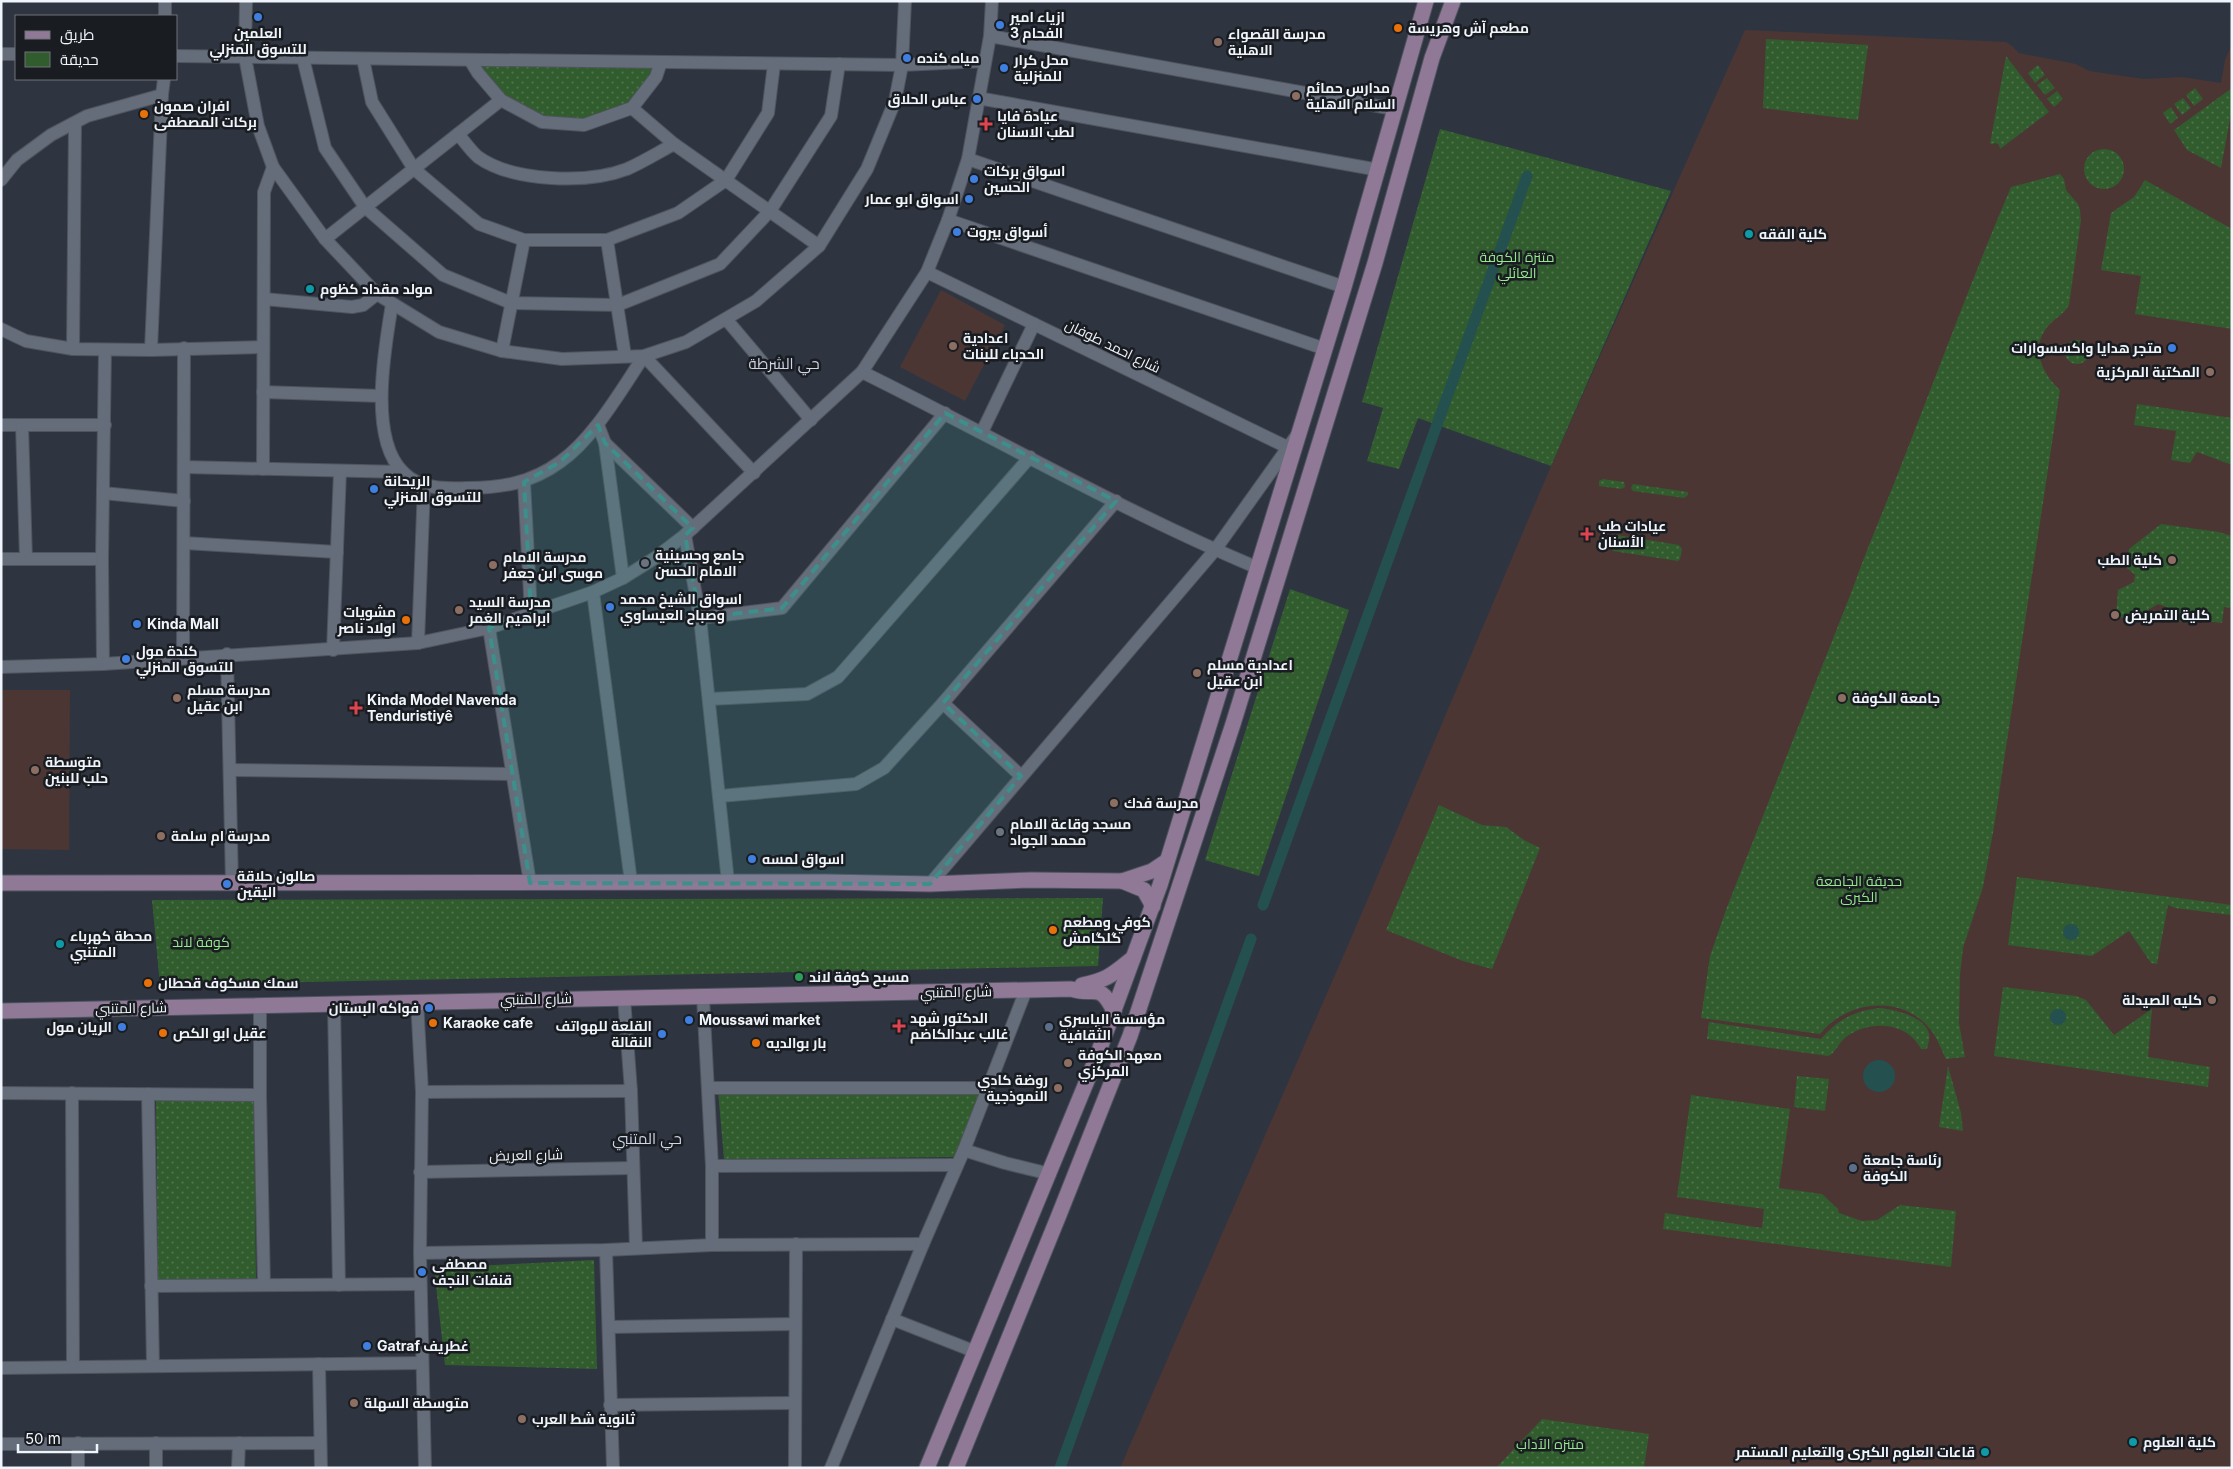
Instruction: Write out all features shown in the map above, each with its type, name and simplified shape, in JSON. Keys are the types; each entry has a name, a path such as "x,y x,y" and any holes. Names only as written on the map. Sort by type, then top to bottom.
{"main road":[{"path":"927,1468 1050,1174 1153,906 1325,350 1379,170 1394,109 1426,1"},
{"path":"956,1468 1130,1036 1233,724 1375,263 1432,58 1453,1"},
{"path":"1421,17 1429,12 1436,13 1443,20 1443,27"},
{"path":"1270,528 1280,523 1288,527 1291,532"},
{"path":"1,883 530,884 728,882 930,884 1031,880 1122,881 1152,871 1167,862"},
{"path":"1122,881 1144,890 1153,906"},
{"name":"شارع المتنبي","path":"1071,989 1109,978 1134,957"},
{"name":"شارع المتنبي","path":"1,1011 1071,989 1100,992 1108,999 1114,1011"}],"street":[{"path":"165,1 165,15"},
{"path":"246,1 244,57 258,126 273,167 325,239 377,294 439,332 502,351 562,359 644,356 686,342 756,301 819,246 867,169 895,101 902,65 905,1"},
{"path":"1,667 103,664 227,654 333,650 418,643 489,628 593,592 623,578 656,558 754,473 862,372 926,272 948,220 968,159 990,36 992,1"},
{"path":"990,36 1394,109"},
{"path":"1,54 15,54"},
{"path":"178,56 902,65 985,61"},
{"path":"303,58 325,148 365,207 443,274 511,303 618,306 720,264 770,212 831,116 839,64"},
{"path":"363,59 372,102 414,169 479,224 524,240 607,240 678,213 726,180 768,113 774,64"},
{"path":"470,60 478,73 501,100 542,122 584,125 632,108 656,77 661,62"},
{"path":"151,350 164,80"},
{"path":"1,180 17,160 51,136 75,123 110,108 162,95"},
{"path":"978,98 1379,170"},
{"path":"325,239 501,100"},
{"path":"632,108 674,144 819,246"},
{"path":"73,349 75,123"},
{"path":"458,134 478,156 498,168 527,177 588,178 626,169 674,144"},
{"path":"968,159 1344,287"},
{"path":"263,469 264,192 273,167"},
{"path":"948,220 1325,350"},
{"path":"502,351 524,240"},
{"path":"607,240 625,356"},
{"name":"شارع احمد طوفان","path":"926,272 1287,447"},
{"path":"264,299 352,306 363,304 377,294"},
{"path":"392,304 381,396 383,429 392,455 403,472 424,485 447,489 482,488 524,482 560,462 598,425 644,356"},
{"path":"726,319 811,420"},
{"path":"982,432 1034,324"},
{"path":"1,329 26,341 73,349 151,350 263,347"},
{"path":"183,658 184,348"},
{"path":"103,664 102,559 105,350"},
{"path":"644,356 754,473"},
{"path":"862,372 1116,502 1215,550 1258,568"},
{"path":"263,392 381,396"},
{"path":"700,618 782,608 945,413"},
{"path":"1,425 104,425"},
{"path":"22,425 26,559"},
{"path":"598,425 605,443 623,578"},
{"path":"930,884 1020,776 1215,550 1300,431"},
{"path":"605,443 689,531 710,699 728,882"},
{"path":"710,699 807,694 838,677 1030,457"},
{"path":"184,467 403,472"},
{"path":"333,650 340,471"},
{"path":"524,482 531,613"},
{"path":"418,643 424,485"},
{"path":"103,493 184,501"},
{"path":"720,796 856,784 884,768 943,703 1116,502"},
{"path":"184,543 337,552"},
{"path":"1,559 102,559"},
{"path":"593,592 631,882"},
{"path":"489,628 530,884"},
{"path":"227,654 232,884"},
{"path":"943,703 1020,776"},
{"path":"230,770 512,774"},
{"path":"831,1468 923,1244 964,1150 1026,990"},
{"path":"703,997 712,1166 712,1245"},
{"path":"624,998 631,1092 636,1248"},
{"path":"417,1001 422,1092 420,1284 425,1468"},
{"path":"334,1004 339,1285"},
{"path":"260,1006 264,1285"},
{"path":"708,1088 987,1088"},
{"path":"422,1092 631,1092"},
{"path":"1,1093 260,1095"},
{"path":"72,1093 73,1367"},
{"path":"148,1094 153,1366"},
{"path":"964,1150 1005,1163 1050,1174"},
{"path":"712,1166 957,1165"},
{"name":"شارع العريض","path":"420,1172 633,1168"},
{"path":"795,1468 796,1244"},
{"path":"420,1253 606,1250 712,1245 923,1244"},
{"path":"606,1250 613,1468"},
{"path":"151,1286 420,1284"},
{"path":"892,1319 976,1352"},
{"path":"609,1327 795,1324"},
{"path":"1,1368 422,1363"},
{"path":"318,1364 321,1468"},
{"path":"610,1405 794,1403"},
{"path":"156,1443 156,1468"},
{"path":"238,1443 238,1468"},
{"path":"1,1444 320,1443"},
{"path":"78,1444 78,1468"}],"highlighted area":[{"path":"945,413 1116,501 943,703 1021,776 930,884 530,883 489,628 531,613 524,482 560,462 598,425 605,443 693,528 685,535 700,618 782,608"}],"shaded area":[{"name":"جامعة الكوفة","path":"1745,30 2006,42 2019,53 2076,64 2089,71 2144,79 2182,77 2221,83 2225,60 2232,44 2232,1468 1120,1468 1355,929 1551,466"},
{"name":"اعدادية الحدباء للبنات","path":"941,290 1005,325 965,401 900,367"},
{"name":"متوسطة حلب للبنين","path":"1,690 70,690 69,850 1,849"},
{"path":"2071,924 2077,926 2079,932 2077,938 2071,940 2065,938 2063,932 2065,926"},
{"path":"2058,1009 2066,1017 2058,1025 2050,1017"},
{"path":"1879,1060 1885,1061 1890,1065 1894,1070 1894,1082 1890,1087 1885,1091 1879,1092 1873,1091 1868,1087 1864,1082 1863,1076 1864,1070 1868,1065 1873,1061"}],"green space":[{"path":"1766,39 1868,45 1858,120 1763,108"},
{"path":"2006,56 2049,112 2000,149 1996,143 1990,144"},
{"path":"477,62 655,64 638,93 626,104 580,120 544,117 503,95"},
{"path":"2038,65 2045,75 2035,83 2028,73"},
{"path":"2047,78 2055,88 2045,95 2037,85"},
{"path":"2195,88 2203,99 2194,106 2186,95"},
{"path":"2232,88 2232,108 2221,168 2187,150 2174,130"},
{"path":"2057,91 2063,99 2054,107 2047,99"},
{"path":"2183,98 2191,108 2182,115 2174,104"},
{"path":"2171,107 2178,118 2170,124 2163,113"},
{"name":"متنزة الكوفة العائلي","path":"1440,129 1671,191 1551,466 1418,418 1399,469 1367,461 1383,408 1362,402"},
{"path":"2104,149 2118,155 2124,169 2118,183 2104,189 2090,183 2084,169 2090,155"},
{"name":"حديقة الجامعة الكبرى","path":"2060,174 2064,179 2066,190 2078,204 2081,220 2069,305 2050,324 2040,341 2039,350 2043,367 2047,375 2060,390 1994,827 1983,887 1963,948 1960,975 1959,1023 1965,1057 1946,1059 1930,1029 1918,1018 1904,1010 1889,1006 1859,1008 1844,1014 1820,1034 1701,1018 1710,956 1727,907 2011,187"},
{"path":"2145,180 2232,229 2232,329 2135,314 2141,276 2101,270 2111,213 2134,197"},
{"path":"2077,340 2085,344 2089,352 2085,360 2077,364 2069,360 2065,352 2069,344"},
{"path":"2137,404 2232,418 2232,465 2197,452 2190,463 2171,460 2176,431 2134,425"},
{"path":"1603,479 1624,482 1625,487 1621,489 1599,486 1599,481"},
{"path":"1633,484 1688,492 1688,495 1684,498 1633,491 1631,488"},
{"path":"2161,524 2219,532 2232,536 2232,608 2224,607 2222,623 2198,620 2196,624 2176,621 2170,610 2158,604 2148,610 2144,620 2116,617 2118,590 2134,582 2135,575 2126,567 2129,549"},
{"path":"1617,535 1679,545 1682,549 1680,559 1678,561 1613,551 1610,546 1611,538"},
{"path":"1290,589 1349,610 1259,876 1205,860"},
{"path":"1439,805 1482,825 1506,827 1524,840 1540,848 1492,969 1463,961 1386,930"},
{"path":"2017,877 2232,905 2231,915 2175,908 2168,905 2157,964 2151,963 2129,931 2092,956 2008,945"},
{"name":"كوفة لاند","path":"1103,898 1098,966 160,985 152,900"},
{"path":"2003,987 2076,996 2086,1000 2114,1035 2152,1009 2148,1057 2210,1067 2208,1087 1994,1056"},
{"path":"1879,1008 1900,1012 1921,1022 1929,1034 1927,1049 1921,1049 1915,1040 1906,1033 1897,1028 1886,1026 1876,1026 1855,1031 1846,1037 1833,1053 1828,1056 1707,1039 1709,1022 1821,1039 1847,1017 1862,1011"},
{"path":"1948,1066 1961,1113 1963,1131 1939,1127"},
{"path":"1797,1076 1829,1079 1825,1111 1794,1107"},
{"path":"718,1091 979,1093 955,1157 724,1159"},
{"path":"1691,1095 1790,1109 1779,1188 1822,1194 1838,1209 1839,1213 1862,1221 1877,1220 1900,1205 1956,1211 1951,1267 1663,1229 1665,1213 1762,1228 1764,1209 1677,1197"},
{"path":"156,1101 254,1101 256,1279 158,1279"},
{"path":"594,1260 597,1369 445,1365 434,1268"},
{"name":"متنزه الآداب","path":"1542,1419 1649,1434 1644,1468 1496,1468"}],"waterway":[{"path":"1263,905 1527,176"},
{"path":"1060,1468 1251,939"}],"place":[{"name":"العلمين للتسوق المنزلي","path":"258,17"},
{"name":"ازياء امير الفحام 3","path":"1000,25"},
{"name":"مطعم آش وهريسة","path":"1398,28"},
{"name":"مدرسة القصواء الاهلية","path":"1218,42"},
{"name":"مياه كنده","path":"907,58"},
{"name":"محل كرار للمنزلية","path":"1004,68"},
{"name":"مدارس حمائم السلام الاهلية","path":"1296,96"},
{"name":"عباس الحلاق","path":"977,99"},
{"name":"افران صمون بركات المصطفى","path":"144,114"},
{"name":"عيادة فايا لطب الاسنان","path":"986,124"},
{"name":"اسواق بركات الحسين","path":"974,179"},
{"name":"اسواق ابو عمار","path":"969,199"},
{"name":"أسواق بيروت","path":"957,232"},
{"name":"كلية الفقه","path":"1749,234"},
{"name":"مولد مقداد كظوم","path":"310,289"},
{"name":"اعدادية الحدباء للبنات","path":"953,346"},
{"name":"متجر هدايا واكسسوارات","path":"2172,348"},
{"name":"المكتبة المركزية","path":"2210,372"},
{"name":"الريحانة للتسوق المنزلي","path":"374,489"},
{"name":"عيادات طب الأسنان","path":"1587,534"},
{"name":"كلية الطب","path":"2172,560"},
{"name":"جامع وحسينية الامام الحسن","path":"645,563"},
{"name":"مدرسة الامام موسى ابن جعفر","path":"493,565"},
{"name":"اسواق الشيخ محمد وصباح العيساوي","path":"610,607"},
{"name":"مدرسة السيد ابراهيم الغمر","path":"459,610"},
{"name":"كلية التمريض","path":"2115,615"},
{"name":"مشويات اولاد ناصر","path":"406,620"},
{"name":"Kinda Mall","path":"137,624"},
{"name":"كندة مول للتسوق المنزلي","path":"126,659"},
{"name":"اعدادية مسلم ابن عقيل","path":"1197,673"},
{"name":"مدرسة مسلم ابن عقيل","path":"177,698"},
{"name":"جامعة الكوفة","path":"1842,698"},
{"name":"Kinda Model Navenda Tenduristiyê","path":"356,708"},
{"name":"متوسطة حلب للبنين","path":"35,770"},
{"name":"مدرسة فدك","path":"1114,803"},
{"name":"مسجد وقاعة الامام محمد الجواد","path":"1000,832"},
{"name":"مدرسة ام سلمة","path":"161,836"},
{"name":"اسواق لمسه","path":"752,859"},
{"name":"صالون حلاقة اليقين","path":"227,884"},
{"name":"كوفي ومطعم گلگامش","path":"1053,930"},
{"name":"محطة كهرباء المتنبي","path":"60,944"},
{"name":"مسبح كوفة لاند","path":"799,977"},
{"name":"سمك مسكوف قحطان","path":"148,983"},
{"name":"كليه الصيدلة","path":"2212,1000"},
{"name":"فواكه البستان","path":"429,1008"},
{"name":"Moussawi market","path":"689,1020"},
{"name":"Karaoke cafe","path":"433,1023"},
{"name":"الدكتور شهد غالب عبدالكاضم","path":"899,1026"},
{"name":"الريان مول","path":"122,1027"},
{"name":"مؤسسة الياسري الثقافية","path":"1049,1027"},
{"name":"عقيل ابو الكص","path":"163,1033"},
{"name":"القلعة للهواتف النقالة","path":"662,1034"},
{"name":"بار بوالديه","path":"756,1043"},
{"name":"معهد الكوفة المركزي","path":"1068,1063"},
{"name":"روضة كادي النموذجية","path":"1058,1088"},
{"name":"رئاسة جامعة الكوفة","path":"1853,1168"},
{"name":"مصطفى قنفات النجف","path":"422,1272"},
{"name":"Gatraf غطريف","path":"367,1346"},
{"name":"متوسطة السهلة","path":"354,1403"},
{"name":"ثانوية شط العرب","path":"522,1419"},
{"name":"كلية العلوم","path":"2133,1442"},
{"name":"قاعات العلوم الكبرى والتعليم المستمر","path":"1985,1452"}],"district":[{"name":"حي الشرطة","path":"784,364"},
{"name":"حي المتنبي","path":"647,1139"}]}
